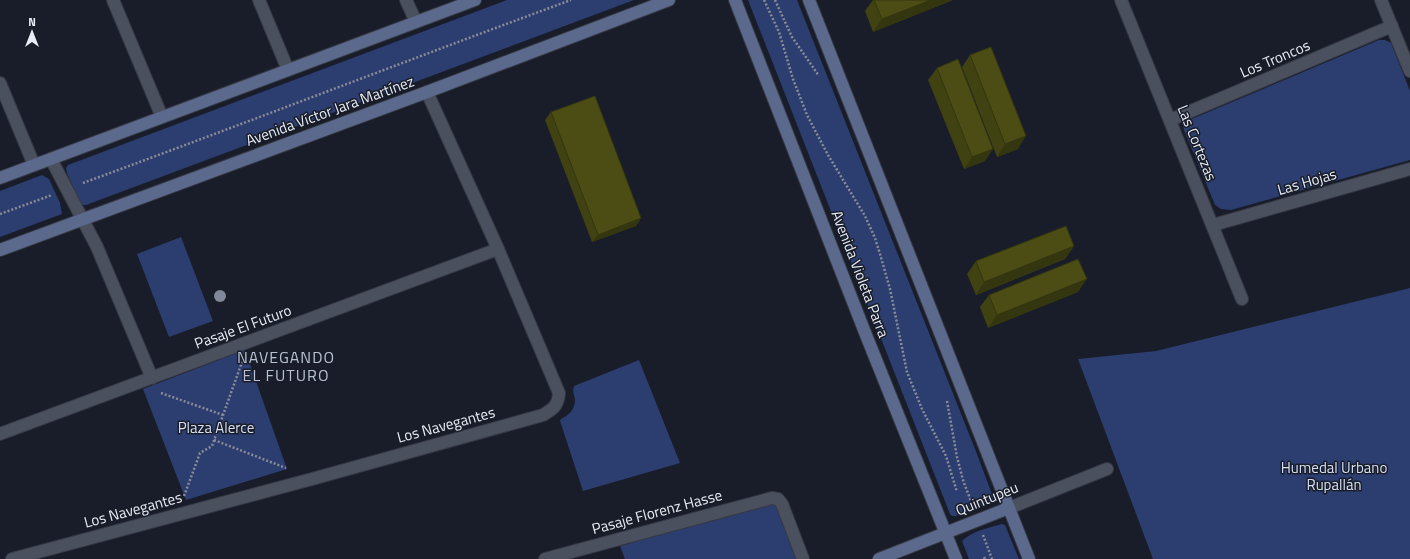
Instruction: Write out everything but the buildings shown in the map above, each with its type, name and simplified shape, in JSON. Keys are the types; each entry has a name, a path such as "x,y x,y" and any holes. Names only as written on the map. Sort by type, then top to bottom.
{"main road":[{"path":"0,178 475,0"},
{"name":"Avenida Víctor Jara Martínez","path":"0,250 427,92 669,0"},
{"name":"Avenida Violeta Parra","path":"735,0 864,330 956,559"},
{"path":"809,0 1029,559"},
{"name":"Quintupeu","path":"879,559 1009,508"}],"street":[{"path":"113,0 162,117"},
{"path":"258,0 288,70"},
{"path":"406,0 416,22"},
{"name":"Las Cortezas","path":"1121,0 1242,299"},
{"path":"1381,0 1410,71"},
{"name":"Los Troncos","path":"1170,120 1392,26"},
{"path":"0,83 34,165"},
{"name":"Los Navegantes","path":"12,559 312,479 542,415 556,406 559,393 498,249 427,92"},
{"path":"51,159 97,247 152,378"},
{"name":"Las Hojas","path":"1213,225 1410,169"},
{"name":"Pasaje El Futuro","path":"0,434 498,249"},
{"name":"Quintupeu","path":"1009,508 1106,469"},
{"name":"Pasaje Florenz Hasse","path":"553,558 772,498 778,499 782,504 803,559"}],"path":[{"path":"0,214 571,0"},
{"path":"764,0 779,32 793,79 808,115 825,149 865,216 877,243 892,295 907,372 922,409 946,456 957,492"},
{"path":"775,0 792,37 823,82"},
{"path":"177,515 200,453 212,446 249,342"},
{"path":"137,384 223,415"},
{"path":"946,395 957,457 963,480 992,559"},
{"path":"214,440 312,479"}],"green space":[{"path":"507,0 634,0 86,205 83,205 79,201 67,173 66,168 68,165"},
{"path":"748,0 797,0 977,454 993,497 991,502 956,516 952,516 950,514"},
{"path":"1379,40 1385,40 1391,43 1410,91 1410,160 1231,210 1221,209 1215,205 1184,130 1183,124"},
{"path":"42,175 49,179 60,203 62,214 0,237 0,191"},
{"path":"181,237 213,321 169,337 137,254"},
{"name":"Humedal Urbano Rupallán","path":"1410,288 1410,559 1153,559 1078,359 1156,351"},
{"name":"Plaza Alerce","path":"245,350 287,469 186,500 143,389"},
{"path":"639,360 680,463 583,491 560,421 573,409 575,399 573,391 574,386"},
{"path":"770,504 776,505 780,510 798,559 625,559 620,546"},
{"path":"1002,524 1005,525 1019,559 969,559 962,541 975,532"}],"district":[{"name":"NAVEGANDO EL FUTURO","path":"286,366"}]}
